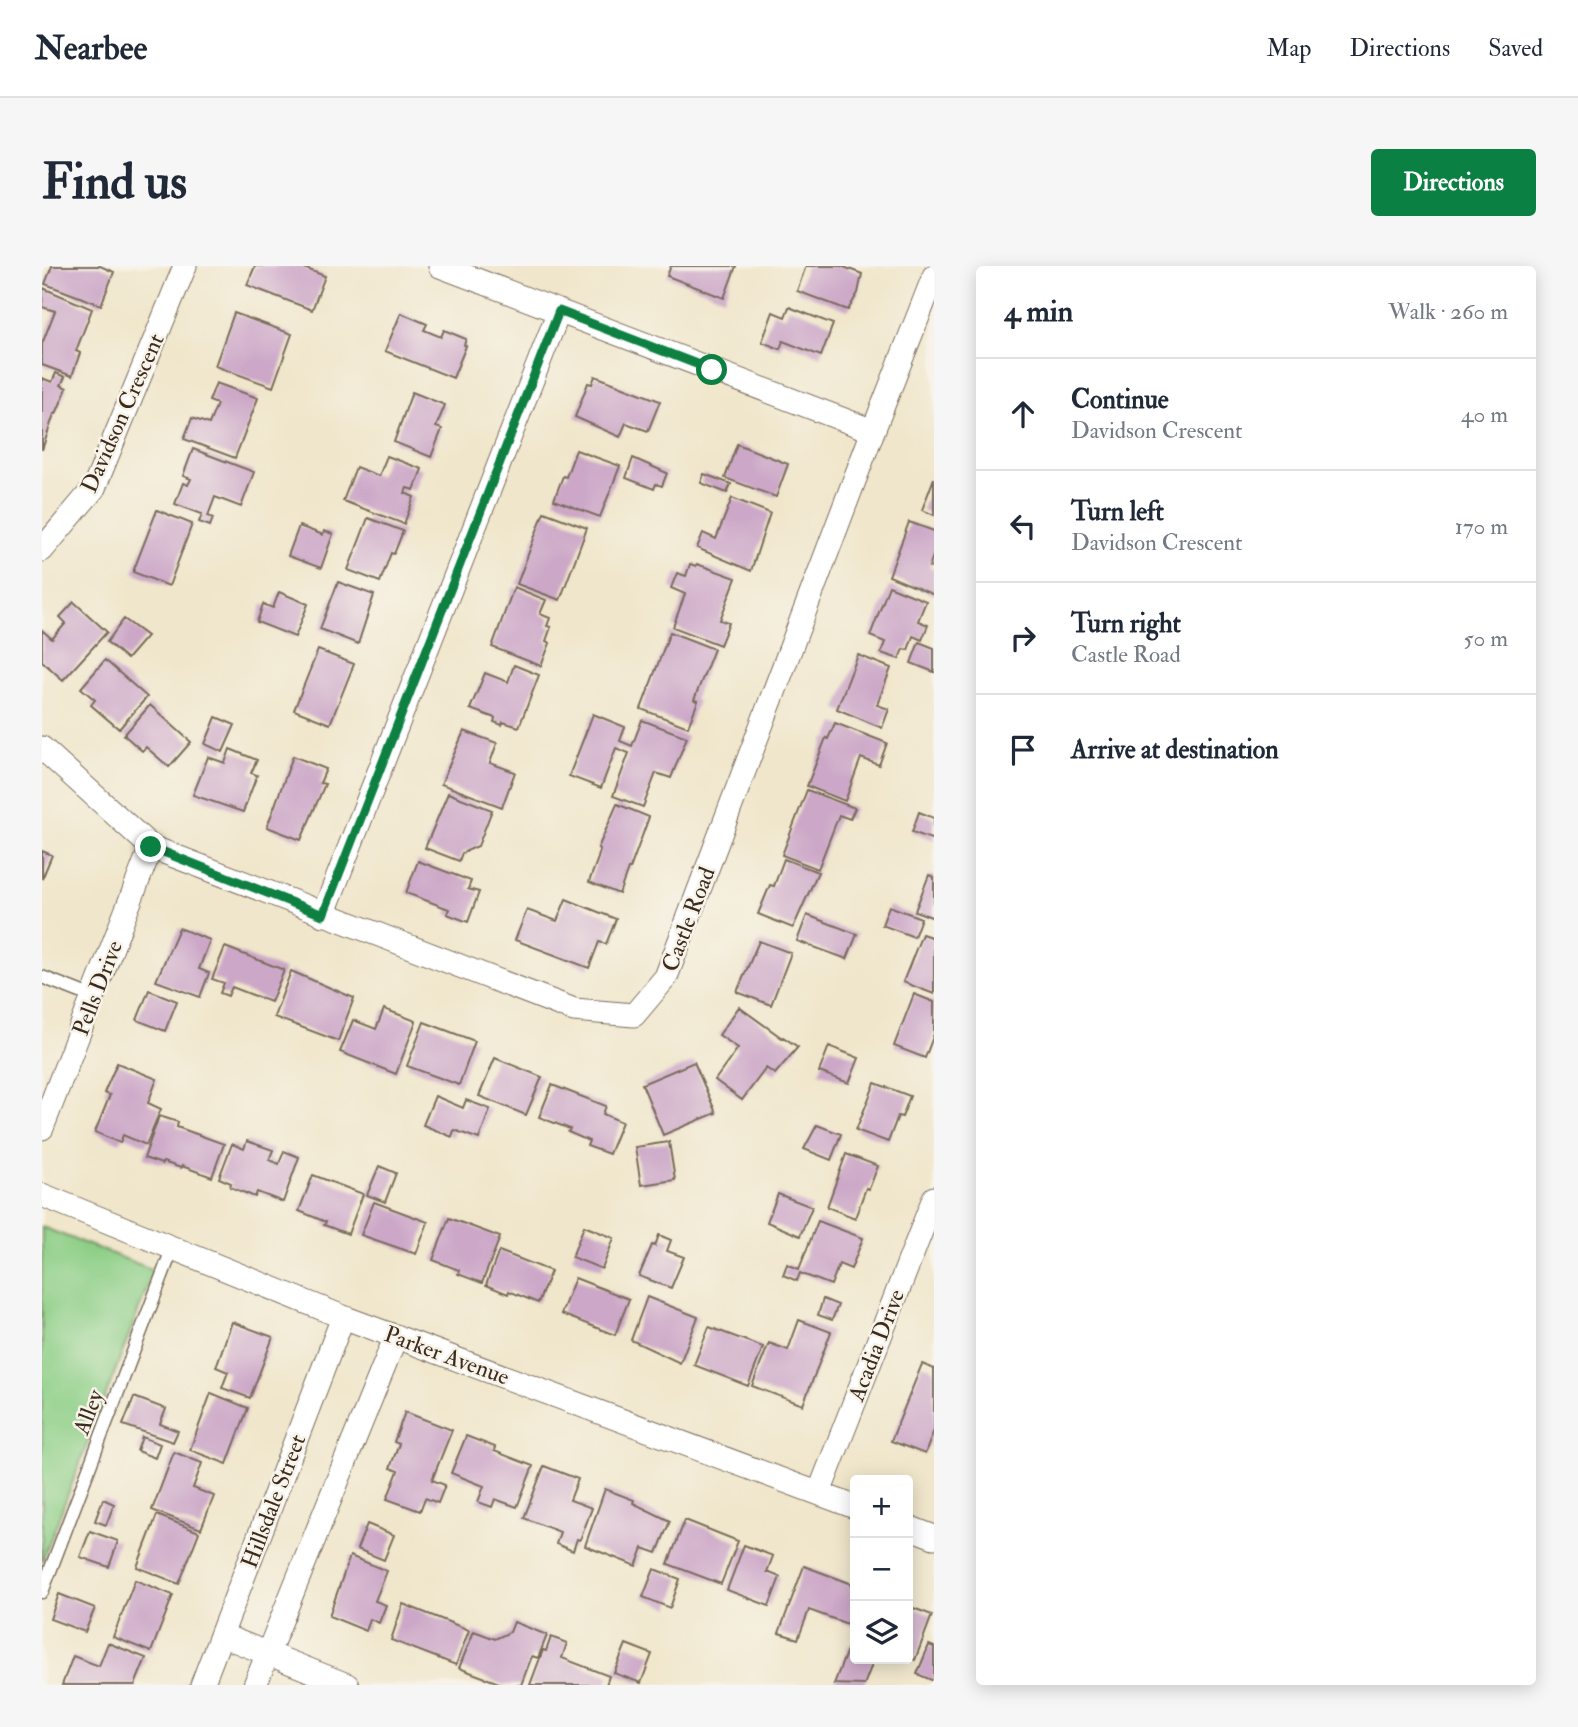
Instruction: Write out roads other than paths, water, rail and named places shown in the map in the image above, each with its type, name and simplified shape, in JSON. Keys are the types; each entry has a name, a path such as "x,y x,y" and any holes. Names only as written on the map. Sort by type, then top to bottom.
{"street":[{"name":"Davidson Crescent","path":"42,550 94,488 185,266"},
{"path":"440,266 873,431"},
{"name":"Castle Road","path":"42,748 151,847 574,1010 634,1015 666,977 934,276"},
{"path":"323,915 559,311"},
{"name":"Pells Drive","path":"42,1128 151,847"},
{"name":"Parker Avenue","path":"42,1195 343,1317 850,1505"},
{"name":"Acadia Drive","path":"819,1493 934,1198"},
{"name":"Hillsdale Street","path":"202,1685 343,1317"},
{"path":"255,1685 396,1336"},
{"path":"913,1529 934,1537"},
{"path":"221,1635 347,1685"}],"lane":[{"path":"42,977 93,997"},
{"name":"Alley","path":"42,1592 173,1247"}]}
